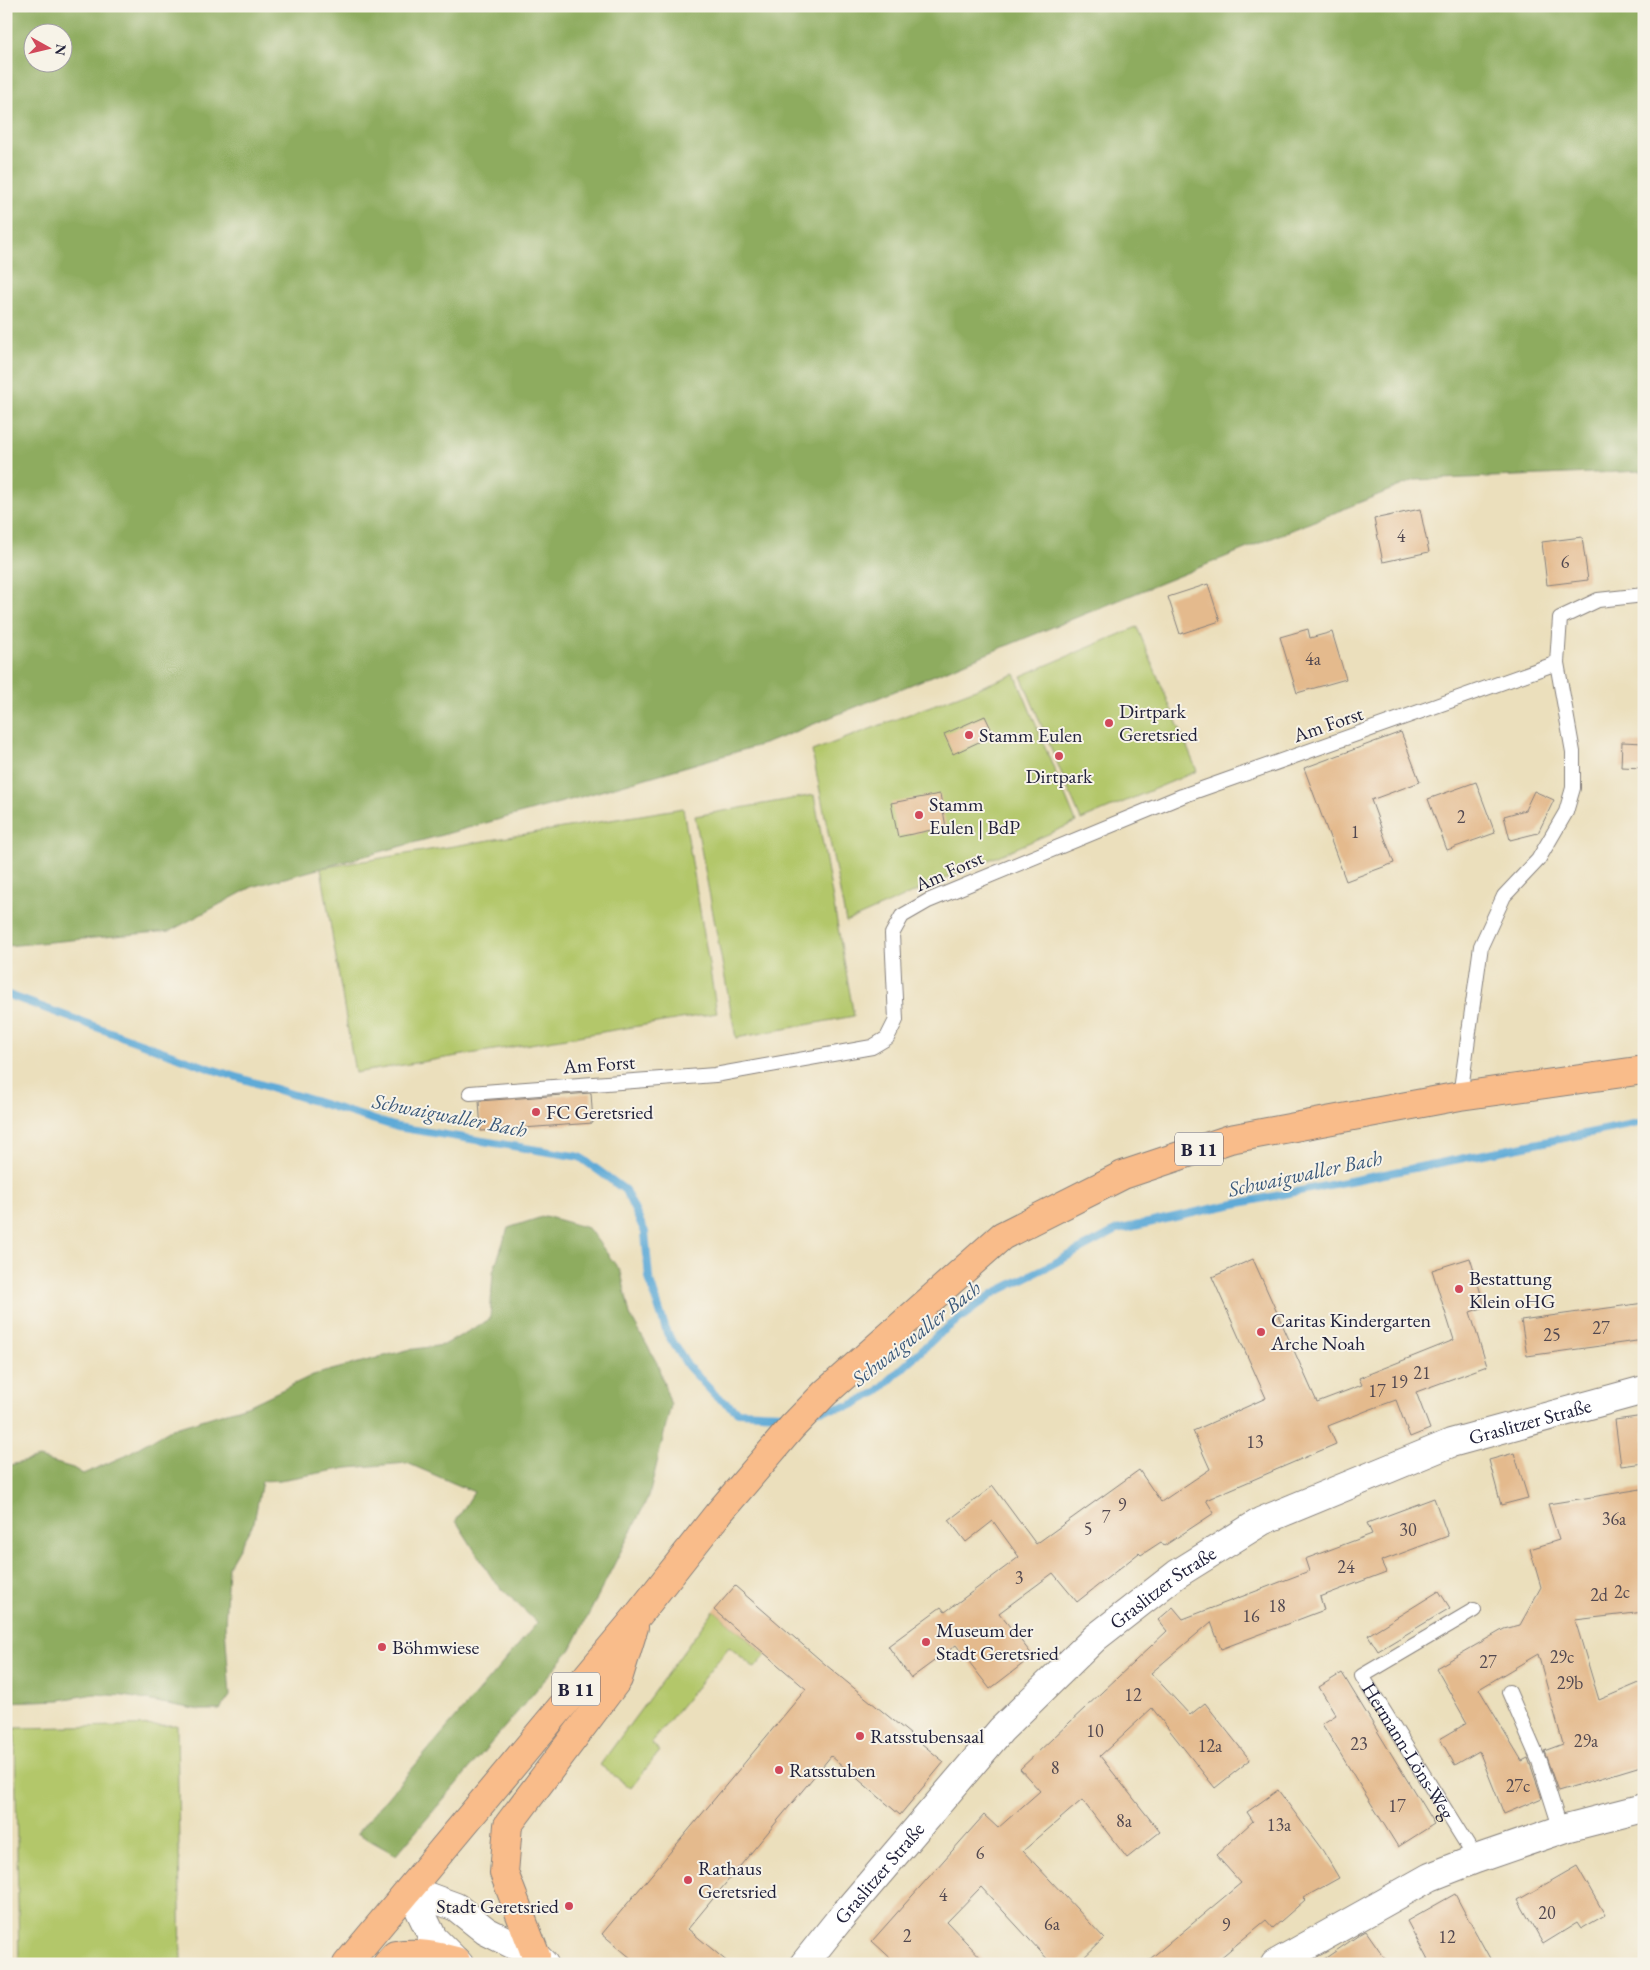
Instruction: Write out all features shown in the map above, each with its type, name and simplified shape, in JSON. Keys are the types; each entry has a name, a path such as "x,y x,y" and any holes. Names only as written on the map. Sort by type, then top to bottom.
{"main road":[{"name":"B 11","path":"348,1964 792,1427 825,1393 1002,1236 1123,1175 1230,1139 1460,1096 1644,1070"},
{"path":"540,1960 504,1873 508,1825 618,1679 639,1614"},
{"path":"387,1964 395,1955 414,1953 430,1954 457,1962"}],"street":[{"name":"Graslitzer Straße","path":"804,1964 887,1862 1001,1730 1095,1638 1176,1574 1262,1521 1451,1443 1644,1390"},
{"path":"1276,1964 1430,1877 1561,1830 1644,1808"},
{"path":"410,1890 456,1907 486,1931 540,1960"},
{"path":"410,1890 434,1938 457,1962"}],"lane":[{"path":"1460,1096 1481,946 1504,896 1538,860 1566,812 1573,788 1573,752 1557,663 1560,618 1598,600 1644,595"},
{"name":"Am Forst","path":"470,1093 715,1075 872,1047 888,1038 896,1020 892,934 902,916 928,901 1182,796 1557,663"},
{"name":"Hermann-Löns-Weg","path":"1474,1610 1362,1676 1476,1859"},
{"path":"1509,1692 1539,1761 1561,1830"}],"green space":[{"path":"6,6 1644,6 1644,471 1415,480 767,743 570,800 252,887 170,931 6,946"},
{"name":"Dirtpark Geretsried","path":"1137,627 1197,771 1081,820 1021,676"},
{"path":"1015,674 1076,822 846,922 812,751"},
{"path":"814,795 854,1016 736,1038 695,816"},
{"path":"683,808 717,1013 355,1073 321,868"},
{"path":"545,1216 588,1228 621,1272 630,1315 657,1363 671,1405 649,1496 571,1649 396,1855 357,1833 537,1623 494,1581 456,1521 474,1492 407,1463 348,1468 280,1480 262,1481 254,1522 228,1567 225,1626 230,1696 220,1710 200,1710 124,1696 94,1694 60,1700 6,1702 6,1466 39,1458 73,1468 83,1474 122,1457 169,1430 250,1405 313,1375 407,1350 444,1345 490,1319 493,1272 508,1228"},
{"path":"714,1610 766,1655 755,1668 729,1647 651,1743 660,1751 631,1788 600,1765"},
{"path":"177,1725 181,1964 19,1964 15,1728"}],"building":[{"path":"1420,509 1429,552 1383,562 1374,519"},
{"path":"1582,537 1588,580 1547,585 1542,542"},
{"path":"1208,584 1220,621 1180,634 1168,597"},
{"path":"1308,629 1310,638 1332,632 1346,679 1297,693 1280,637"},
{"name":"Stamm Eulen","path":"985,716 994,735 953,754 944,734"},
{"path":"1401,732 1420,782 1371,800 1394,863 1346,881 1304,768"},
{"path":"1622,742 1644,743 1644,768 1621,767"},
{"path":"1476,782 1495,833 1447,850 1428,799"},
{"path":"1534,791 1554,800 1538,833 1510,840 1504,816 1525,810"},
{"name":"Stamm Eulen | BdP","path":"940,794 946,827 898,837 891,803"},
{"name":"FC Geretsried","path":"591,1093 593,1123 481,1131 479,1101"},
{"path":"1470,1258 1485,1307 1470,1312 1487,1366 1416,1392 1430,1429 1410,1437 1396,1400 1371,1409 1328,1426 1336,1444 1206,1500 1214,1513 1164,1546 1161,1542 1141,1555 1139,1553 1077,1602 1053,1573 999,1613 1033,1656 990,1689 956,1645 911,1678 888,1646 941,1607 945,1612 1019,1557 993,1521 966,1542 949,1520 993,1486 1036,1544 1139,1470 1161,1502 1210,1469 1193,1431 1266,1398 1212,1277 1253,1259 1317,1402 1362,1385 1359,1378 1454,1340 1432,1270"},
{"path":"1644,1303 1644,1340 1527,1356 1521,1320"},
{"path":"1644,1416 1644,1463 1621,1466 1615,1420"},
{"path":"1514,1453 1528,1498 1501,1505 1489,1460"},
{"path":"1641,1489 1644,1509 1644,1612 1575,1620 1599,1700 1644,1681 1644,1765 1558,1791 1544,1751 1563,1744 1538,1654 1479,1689 1522,1761 1528,1758 1542,1798 1504,1814 1479,1751 1455,1765 1440,1739 1467,1723 1436,1668 1504,1629 1520,1625 1541,1587 1530,1549 1559,1540 1548,1504"},
{"path":"1434,1498 1448,1536 1381,1561 1386,1572 1320,1597 1324,1610 1221,1649 1211,1622 1151,1673 1190,1715 1205,1703 1250,1760 1215,1788 1152,1708 1100,1756 1160,1832 1127,1858 1082,1800 1023,1851 1104,1938 1077,1964 1052,1964 981,1887 947,1922 987,1964 897,1964 872,1941 984,1815 998,1828 1040,1791 1020,1769 1167,1631 1158,1620 1173,1607 1183,1619 1309,1571 1305,1559 1372,1534 1367,1523"},
{"path":"735,1586 826,1665 944,1762 900,1815 831,1756 688,1929 730,1964 638,1964 602,1934 806,1689 714,1610"},
{"path":"1439,1591 1450,1608 1378,1651 1368,1635"},
{"path":"1342,1673 1434,1824 1398,1847 1322,1724 1336,1715 1319,1687"},
{"path":"1278,1790 1323,1851 1339,1878 1303,1898 1305,1900 1273,1928 1266,1920 1213,1964 1144,1964 1241,1883 1216,1855 1253,1821 1247,1812"},
{"path":"1577,1866 1605,1915 1581,1929 1577,1923 1543,1944 1518,1900"},
{"path":"1455,1894 1493,1964 1430,1964 1407,1921"},
{"path":"1366,1931 1389,1964 1317,1964 1359,1935"}],"waterway":[{"name":"Schwaigwaller Bach","path":"6,994 211,1069 397,1127 580,1157 625,1190 645,1232 649,1278 667,1333 688,1366 715,1395 738,1412 794,1413"},
{"name":"Schwaigwaller Bach","path":"820,1410 850,1406 877,1392 939,1334 994,1293 1117,1230 1215,1208 1644,1122"}],"place":[{"name":"Dirtpark Geretsried","path":"1109,723"},
{"name":"Stamm Eulen","path":"969,735"},
{"name":"Dirtpark","path":"1059,756"},
{"name":"Stamm Eulen | BdP","path":"919,815"},
{"name":"FC Geretsried","path":"536,1112"},
{"name":"Bestattung Klein oHG","path":"1459,1289"},
{"name":"Caritas Kindergarten Arche Noah","path":"1261,1332"},
{"name":"Museum der Stadt Geretsried","path":"926,1642"},
{"name":"Böhmwiese","path":"382,1647"},
{"name":"Ratsstubensaal","path":"860,1736"},
{"name":"Ratsstuben","path":"779,1770"},
{"name":"Rathaus Geretsried","path":"688,1880"},
{"name":"Stadt Geretsried","path":"569,1906"}]}
